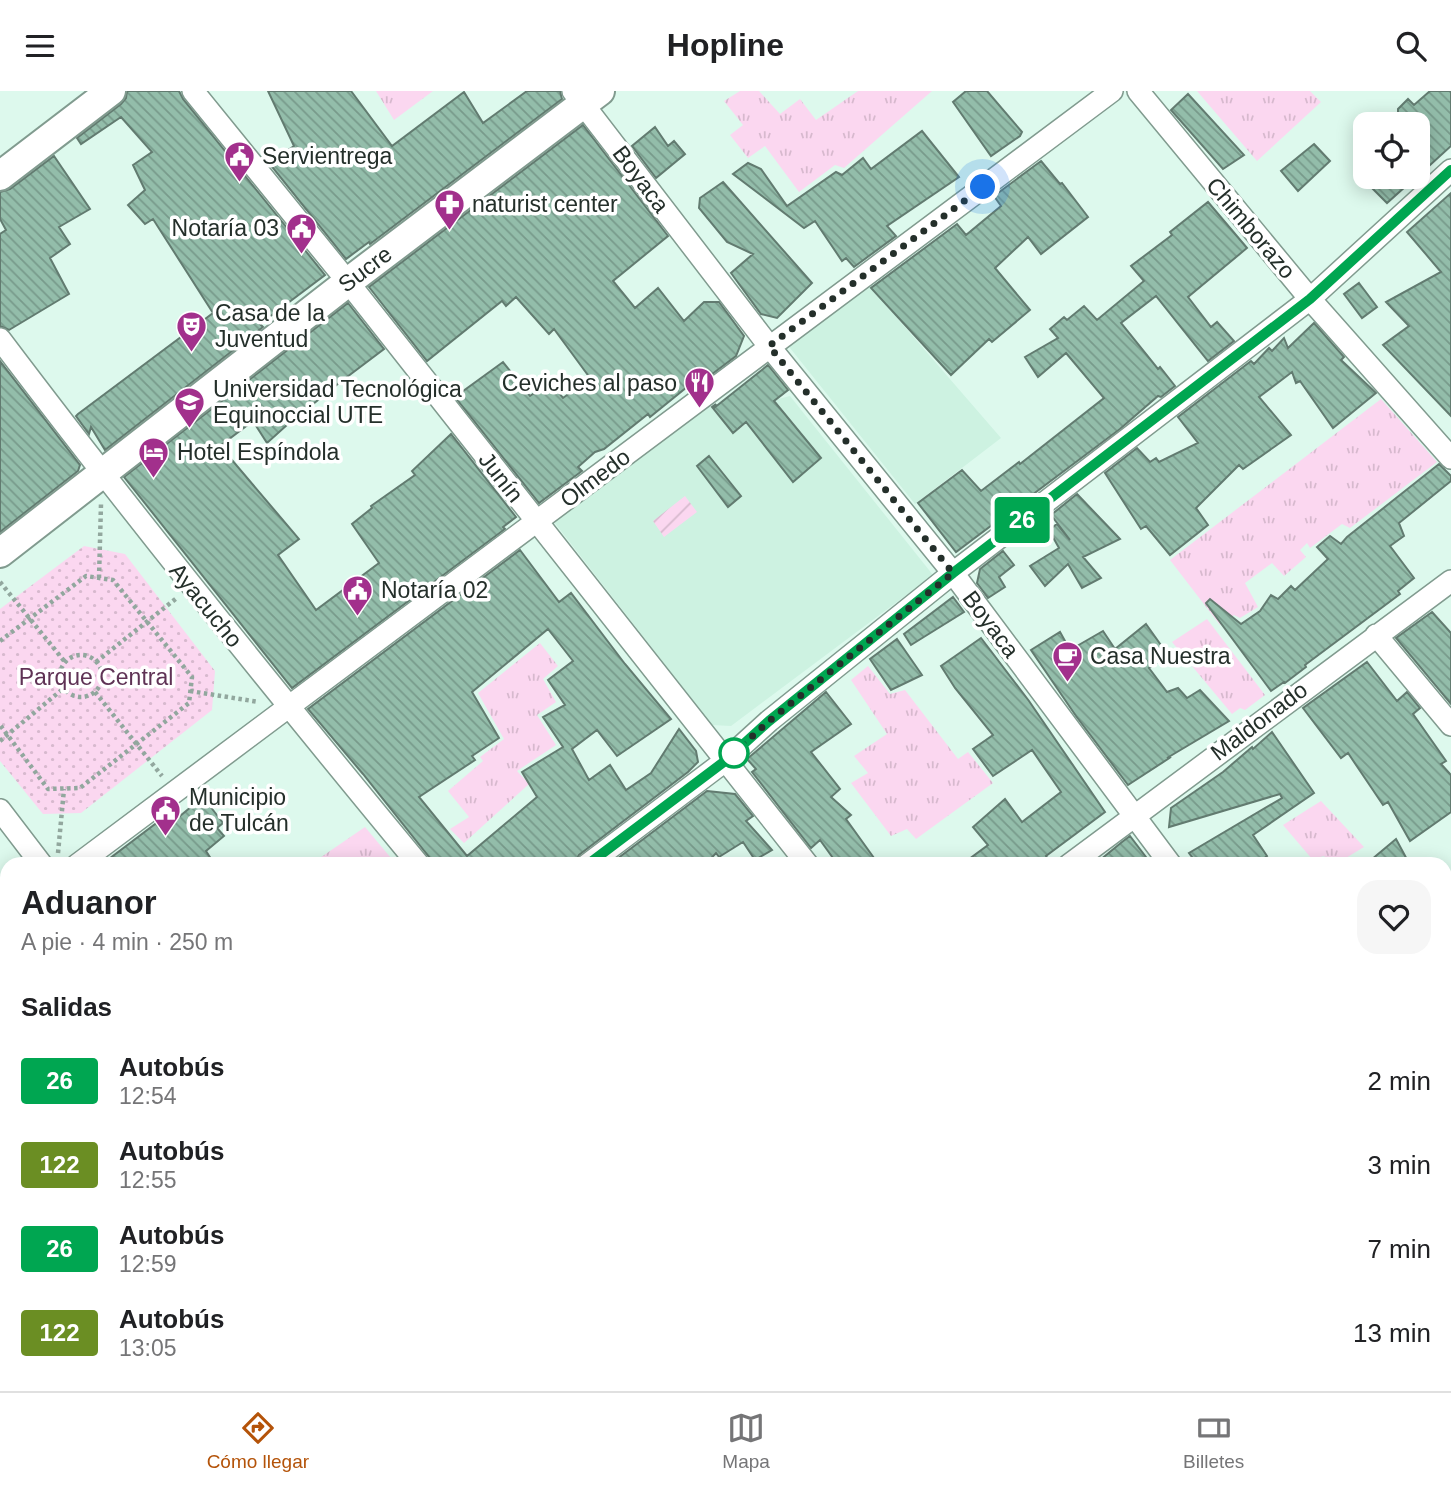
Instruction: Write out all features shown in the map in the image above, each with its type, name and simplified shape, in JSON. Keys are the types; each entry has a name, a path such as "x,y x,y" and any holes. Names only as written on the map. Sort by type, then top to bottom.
{"main road":[{"path":"0,176 111,91"},
{"name":"Sucre","path":"0,553 586,95"}],"street":[{"name":"Junín","path":"194,91 802,857"},
{"name":"Olmedo","path":"87,857 1112,91"},
{"name":"Chimborazo","path":"1138,91 1310,299 1451,458"},
{"name":"Boyaca","path":"586,95 769,346 953,573 1165,857"},
{"path":"598,857 725,761 769,721 953,573 1310,299 1451,170"},
{"name":"Ayacucho","path":"0,339 102,475 412,857"},
{"name":"Maldonado","path":"1079,857 1451,581"},
{"path":"1376,635 1451,725"},
{"path":"0,810 36,857"}],"path":[{"path":"99,578 102,475"},
{"path":"0,642 86,576 113,580 192,677 189,703 80,789 48,789 0,725"},
{"path":"0,582 65,662"},
{"path":"96,662 191,586"},
{"path":"77,656 91,658 96,662 102,680 95,692 76,696 64,688 60,675 65,662 77,656"},
{"path":"0,741 64,688"},
{"path":"190,691 288,706"},
{"path":"95,692 173,791"},
{"path":"58,857 64,789"}],"shaded area":[{"path":"865,281 1001,438 915,504 786,343"},
{"path":"790,396 933,575 731,726 712,725 554,522 709,405 733,434 778,399"}],"green space":[{"path":"376,91 433,91 394,120"},
{"path":"740,91 759,91 780,114 800,99 816,120 858,91 932,91 844,168 835,165 799,192 765,146 748,158 730,135 743,125 724,101"},
{"path":"1197,91 1310,91 1321,102 1257,161"},
{"path":"1381,399 1437,462 1350,528 1342,524 1310,548 1307,543 1300,550 1306,557 1284,576 1272,563 1245,583 1258,607 1240,618 1234,615 1220,625 1170,560"},
{"path":"685,496 697,512 664,537 653,521"},
{"name":"Parque Central","path":"84,546 125,554 215,671 212,710 81,813 43,814 0,761 0,609"},
{"path":"1207,619 1265,695 1245,710 1240,708 1232,714 1172,642"},
{"path":"540,643 558,666 543,679 556,702 537,715 556,745 517,771 529,784 464,843 450,829 469,817 448,791 483,761 480,757 504,739 478,693"},
{"path":"868,666 890,694 905,690 958,759 968,752 993,783 916,839 907,829 891,836 851,783 868,773 854,756 887,734 851,680"},
{"path":"1321,801 1364,847 1348,857 1310,857 1283,825"},
{"path":"365,827 390,857 321,857"}],"building":[{"path":"127,91 179,91 325,275 260,324 263,327 105,450 91,427 89,434 76,416 213,313 153,219 145,224 128,205 145,190 133,165 152,152 121,117 81,144 77,138 121,104"},
{"path":"268,91 351,91 392,146 464,92 483,123 527,91 560,91 562,99 370,244 369,242 346,259 269,163 294,146"},
{"path":"966,91 987,91 1022,132 1020,136 991,156 953,102"},
{"path":"1430,91 1451,91 1451,146 1430,165 1430,112 1398,112 1408,99 1414,105"},
{"path":"1188,94 1244,155 1223,169 1171,110"},
{"path":"583,125 668,236 613,281 635,308 658,288 684,321 704,302 719,302 744,336 736,356 695,387 692,383 650,417 648,414 604,449 595,452 578,467 582,471 539,503 455,397 503,362 530,396 550,382 563,398 590,378 554,329 549,334 516,297 506,306 502,301 427,361 369,287"},
{"path":"655,127 668,146 674,141 685,154 656,178 632,146"},
{"path":"922,131 959,177 887,226 896,236 854,267 846,258 842,261 815,221 804,228 733,174 748,163 761,169 787,206 836,172 842,175 863,158 871,169"},
{"path":"1314,144 1330,161 1298,191 1281,171"},
{"path":"54,156 90,209 59,227 70,244 50,258 69,294 9,330 0,326 0,234 6,230 0,219 0,192 10,189"},
{"path":"1041,161 1088,217 1041,254 1028,237 995,268 1030,310 992,342 989,339 951,375 871,288 957,224 966,235 1001,206 994,196"},
{"path":"723,182 812,283 777,318 761,314 731,273 753,254 727,242 699,208 700,198"},
{"path":"1373,189 1403,189 1387,203"},
{"path":"1451,193 1451,416 1383,345 1409,326 1386,302 1441,272 1407,232"},
{"path":"1208,202 1247,248 1188,297 1211,327 1217,322 1234,341 1208,361 1156,296 1121,323 1175,386 1161,397 1158,396 1120,429 956,552 918,503 962,470 981,491 1104,398 1066,353 1038,377 1025,357 1058,338 1050,329 1064,317 1067,320 1084,306 1097,320 1144,281 1131,266 1172,235 1170,232"},
{"path":"1359,283 1377,307 1362,318 1344,294"},
{"path":"348,303 384,349 307,409 301,417 298,415 267,443 253,421 220,446 299,539 278,555 316,610 379,563 352,524 372,508 371,506 415,475 412,471 451,434 516,517 503,527 505,529 292,688 124,477"},
{"path":"1314,323 1344,357 1341,360 1376,393 1333,428 1300,381 1296,383 1292,372 1259,397 1291,435 1243,469 1239,465 1196,508 1208,525 1170,555 1146,526 1141,529 1105,473 1137,448 1150,462 1156,458 1159,462 1198,443 1178,417 1251,361 1254,364 1269,348 1272,351 1284,338 1288,348"},
{"path":"0,361 80,465 78,471 0,532"},
{"path":"768,365 788,390 774,401 821,458 793,482 746,422 733,433 712,407"},
{"path":"709,456 741,496 728,507 697,466"},
{"path":"1439,464 1451,476 1451,481 1399,523 1404,536 1390,546 1414,578 1398,591 1400,594 1271,691 1206,603 1210,599 1241,624 1260,611 1271,595 1278,599 1291,586 1295,590 1328,559 1317,547 1330,536 1341,544"},
{"path":"1077,494 1120,539 1083,557 1101,578 1082,588 1068,564 1045,586 1030,566 1059,548 1049,530 1057,524 1070,540 1051,515"},
{"path":"520,550 559,602 571,593 671,719 617,756 597,730 572,749 589,780 610,765 626,790 651,773 679,729 696,751 698,762 578,857 429,857 308,709","holes":["548,629 573,661 548,680 565,705 543,717 563,747 522,772 537,797 467,856 419,797 475,760 472,756 499,738 472,692"]},
{"path":"1003,551 1014,565 999,577 1005,587 988,598 977,583 980,569"},
{"path":"953,597 964,612 911,645 904,634"},
{"path":"1432,612 1451,633 1451,704 1396,638"},
{"path":"1146,624 1168,655 1149,668 1167,692 1178,688 1187,698 1200,690 1229,721 1128,785 1031,650 1060,632 1070,650 1103,631 1115,649"},
{"path":"981,638 1029,701 1105,812 1047,857 972,857 988,845 973,827 1005,799 1022,822 1061,792 1032,750 993,776 973,749 993,735 941,666"},
{"path":"897,639 922,675 891,690 870,659"},
{"path":"1367,662 1397,701 1407,692 1420,708 1413,714 1446,761 1441,764 1451,775 1451,812 1410,841 1388,802 1383,805 1348,753 1341,758 1303,708"},
{"path":"826,692 851,724 811,752 840,789 831,797 851,815 846,819 873,857 832,857 820,840 811,848 752,772 756,769 747,759"},
{"path":"1272,732 1314,793 1253,835 1266,857 1192,857 1189,853 1282,798 1280,794 1169,827 1171,808 1223,772 1252,747 1253,749"},
{"path":"707,791 735,794 753,816 746,821 772,850 760,857 753,857 743,842 719,857 716,853 712,857 620,857"},
{"name":"Municipio de Tulcán","path":"203,797 223,823 217,828 224,836 206,851 210,857 112,857 175,809 180,816"},
{"path":"1130,836 1146,857 1104,857"},
{"path":"1396,839 1406,857 1375,857"}],"bus line":[{"name":"26","path":"598,857 725,761 769,721 953,573 1310,299 1451,170"}],"place":[{"name":"Servientrega","path":"239,183"},
{"name":"naturist center","path":"449,231"},
{"name":"Notaría 03","path":"302,255"},
{"name":"Casa de la Juventud","path":"192,353"},
{"name":"Ceviches al paso","path":"700,410"},
{"name":"Universidad Tecnológica Equinoccial UTE","path":"190,429"},
{"name":"Hotel Espíndola","path":"154,479"},
{"name":"Notaría 02","path":"358,617"},
{"name":"Casa Nuestra","path":"1067,683"},
{"name":"Municipio de Tulcán","path":"166,837"}],"route":[{"path":"734,753 769,721 953,573 769,346 983,187"}]}
